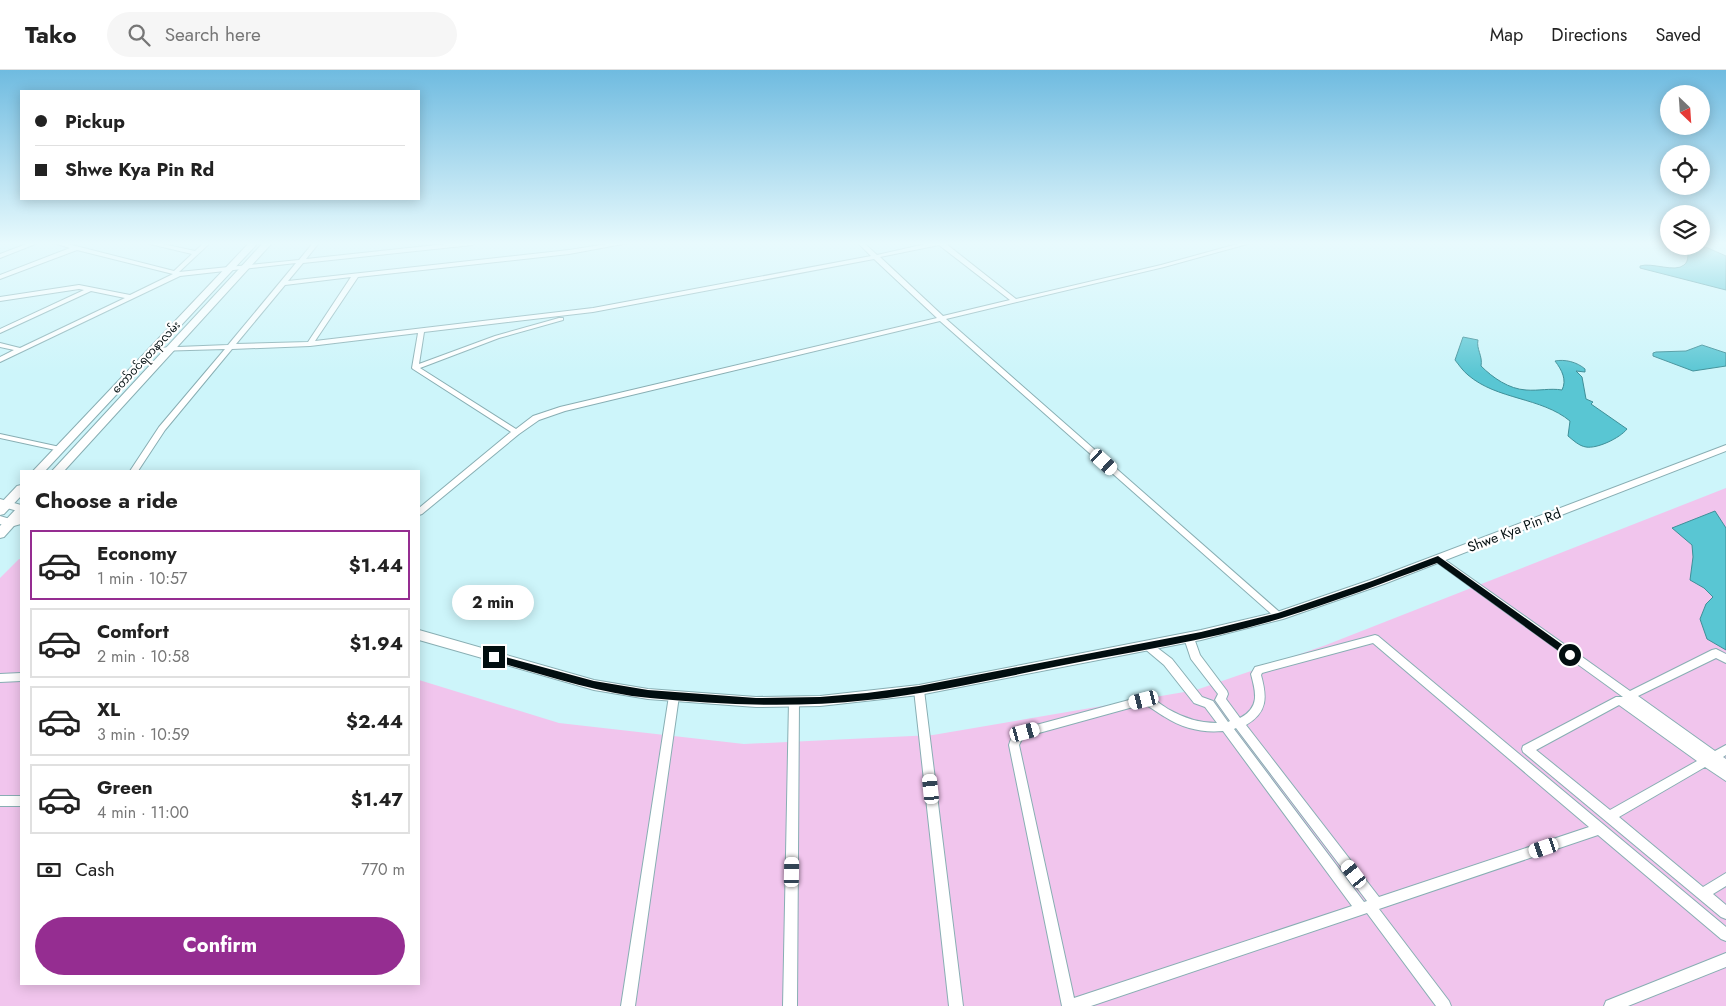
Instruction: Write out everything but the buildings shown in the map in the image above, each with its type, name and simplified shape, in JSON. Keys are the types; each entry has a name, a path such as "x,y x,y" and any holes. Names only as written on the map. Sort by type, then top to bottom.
{"main road":[{"name":"တော်ဝင်ရတနာလမ်း","path":"40,470 213,287"},
{"name":"တော်ဝင်ရတနာလမ်း","path":"59,470 228,287"},
{"path":"2,506 20,490"},
{"path":"0,534 20,511"}],"street":[{"path":"0,299 79,287 131,297"},
{"path":"0,360 152,287"},
{"path":"135,470 162,429 279,287"},
{"path":"310,344 348,287"},
{"path":"155,349 310,344 421,332 593,310 718,287"},
{"path":"908,287 1279,616"},
{"path":"996,287 1015,301"},
{"path":"420,511 516,432 536,418 1075,287"},
{"path":"0,331 89,290"},
{"path":"415,368 516,331 593,310"},
{"path":"415,368 421,332"},
{"path":"0,344 21,350"},
{"path":"415,368 516,432"},
{"path":"0,436 60,449"},
{"name":"Shwe Kya Pin Rd","path":"420,635 594,685 648,694 756,702 867,697 919,690 1189,638 1279,616 1375,583 1726,448"},
{"path":"2,506 20,510"},
{"path":"1438,559 1710,759 1726,776"},
{"path":"1189,638 1195,656 1223,694 1220,700 1444,1006"},
{"path":"1599,829 1070,1006 1014,745 1017,736 1025,732 1144,700 1149,701 1165,713 1191,725 1206,728 1227,727 1249,717 1260,702 1256,674 1259,670 1375,639 1726,935"},
{"path":"1148,646 1168,662 1198,700 1208,704 1370,906"},
{"path":"1726,659 1716,652 1528,749 1726,913"},
{"path":"0,678 20,677"},
{"path":"919,690 956,1006"},
{"path":"628,1006 674,696"},
{"path":"790,1006 794,701"},
{"path":"1609,817 1726,750"},
{"path":"1710,759 1726,765"},
{"path":"0,801 20,801"},
{"path":"1703,894 1726,879"},
{"path":"1611,1006 1726,960"}],"shaded area":[{"path":"1726,488 1726,1006 0,1006 0,578 19,559 20,985 420,985 420,680 559,723 744,744 933,735 1196,690 1326,645"}],"water":[{"path":"1713,287 1726,287 1726,290"},
{"path":"1463,337 1478,340 1481,366 1496,379 1513,388 1562,390 1564,383 1563,375 1555,361 1575,363 1585,369 1585,372 1576,371 1582,377 1586,399 1593,402 1591,404 1627,429 1619,436 1602,445 1591,447 1579,444 1568,436 1570,421 1558,413 1533,402 1492,389 1466,373 1455,360"},
{"path":"1702,345 1726,353 1726,366 1693,371 1653,356 1653,353 1656,352 1686,351"},
{"path":"1715,511 1726,528 1726,650 1707,639 1700,619 1706,604 1713,597 1704,588 1690,580 1693,557 1692,545 1672,528"}],"route":[{"path":"494,657 594,685 648,694 756,702 820,701 867,697 919,690 1201,635 1279,616 1438,559 1570,655"}]}
